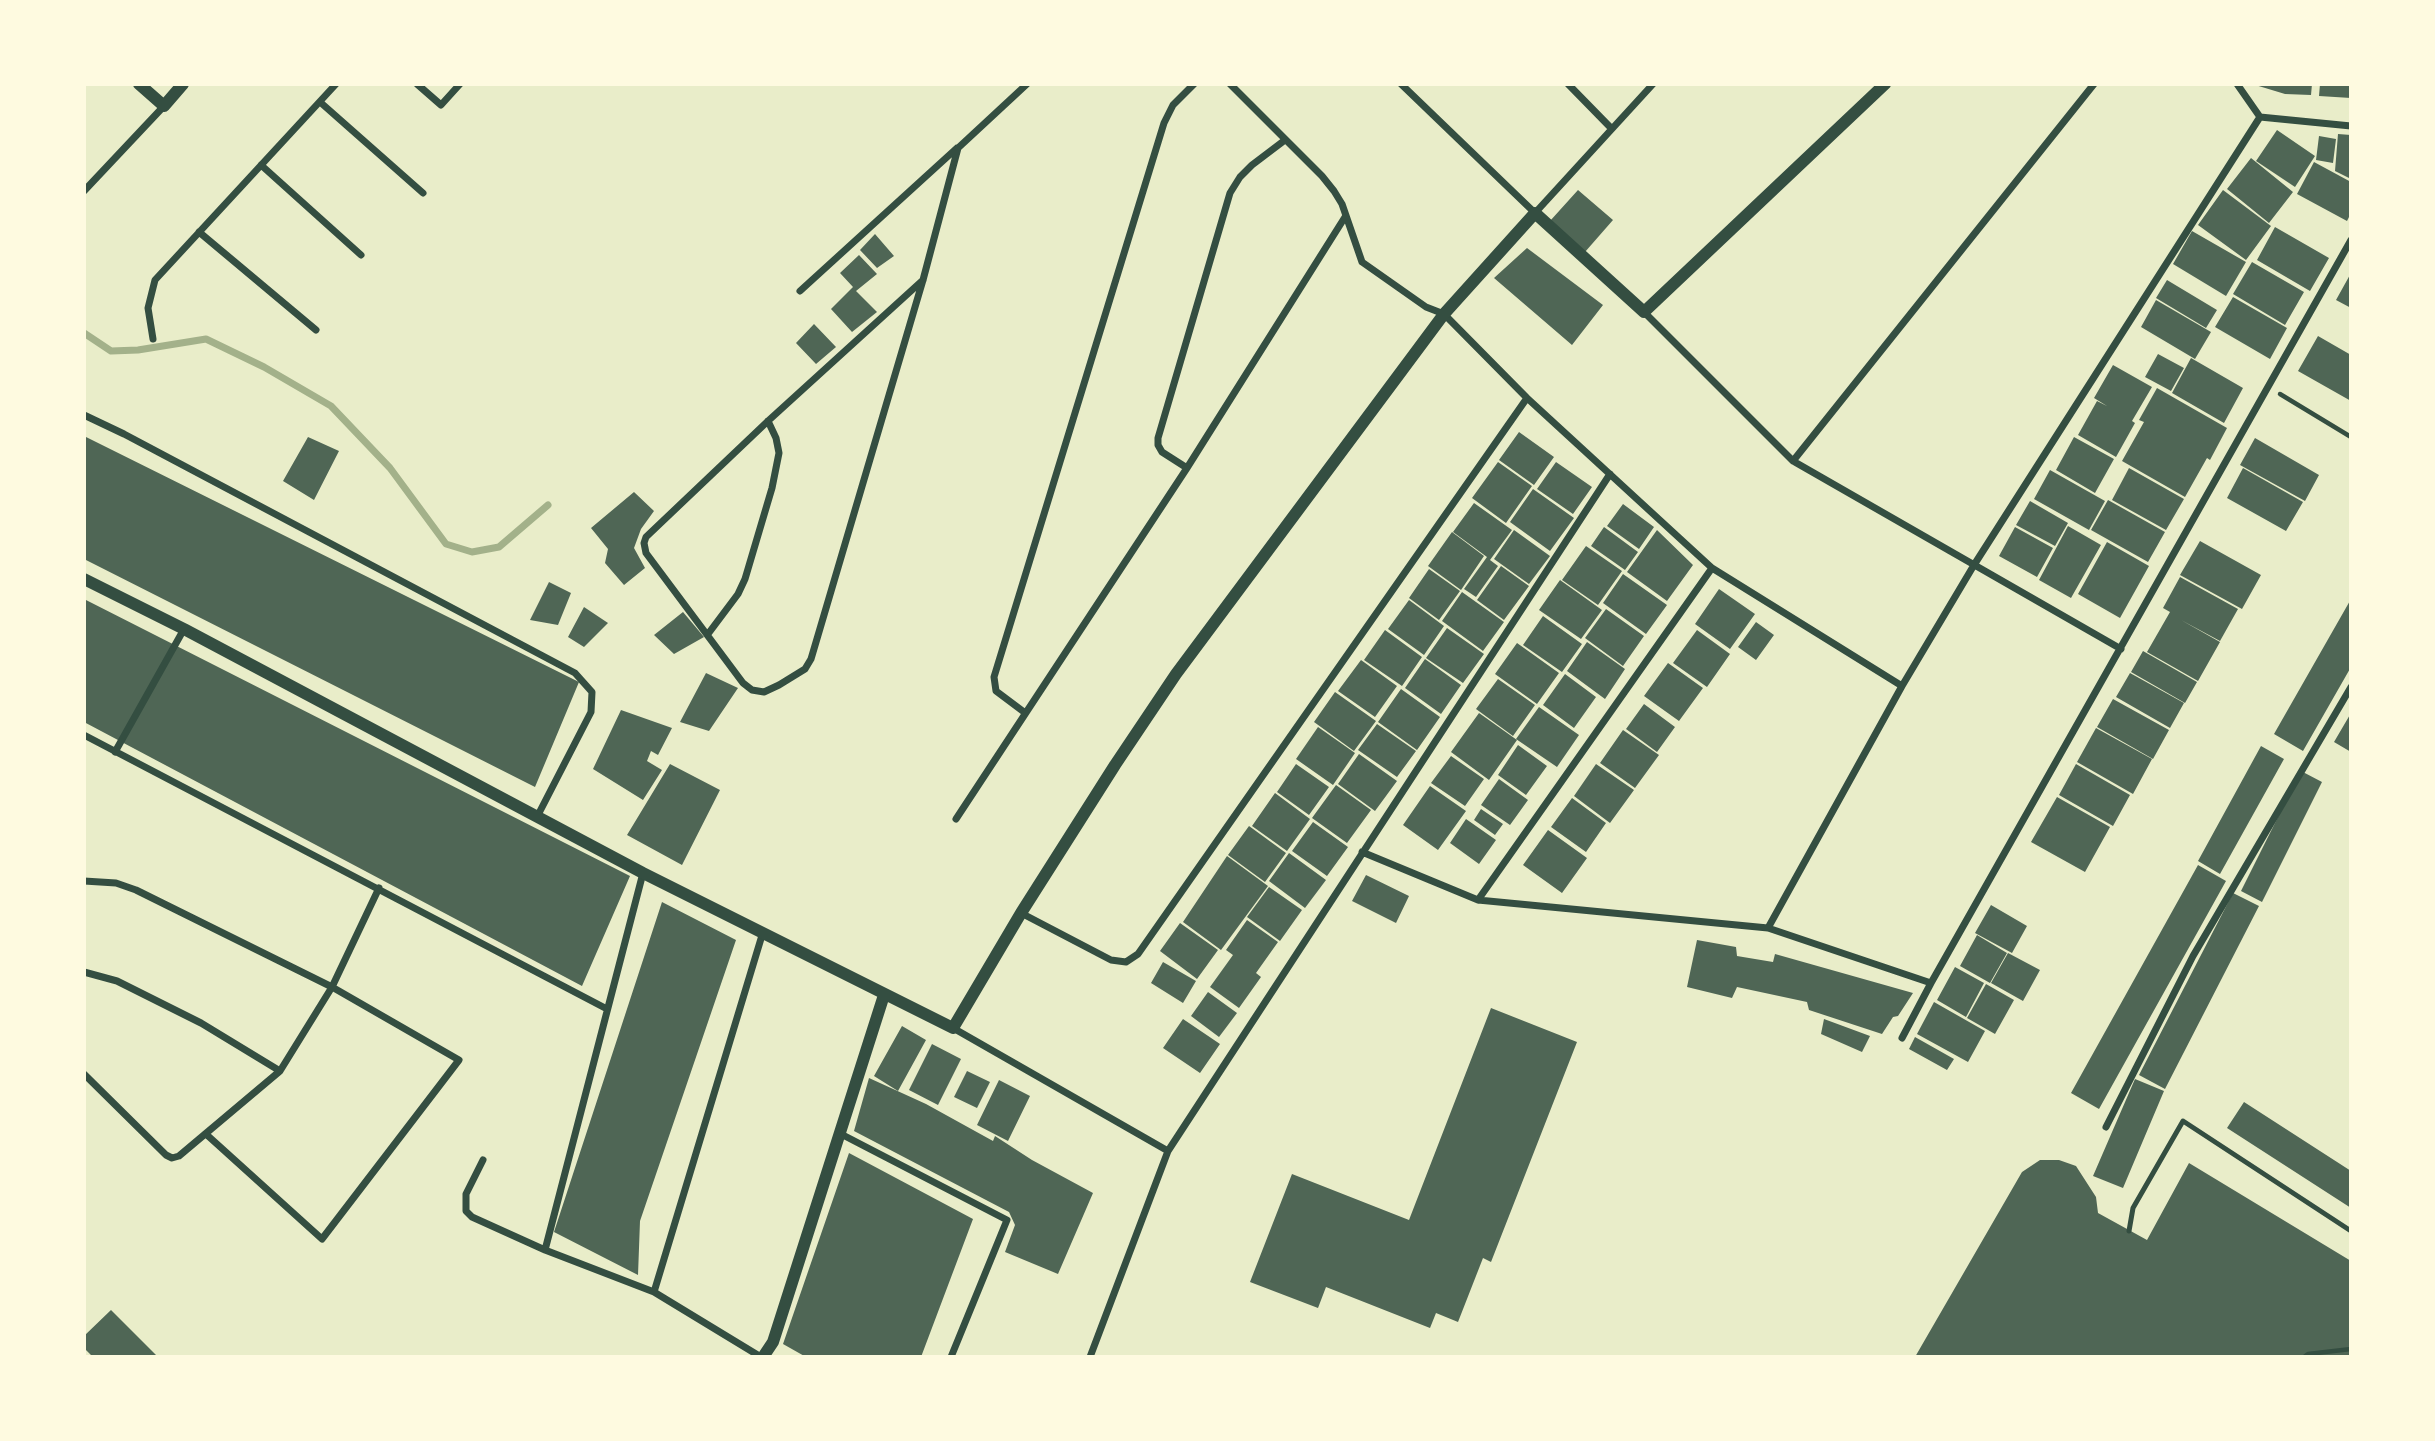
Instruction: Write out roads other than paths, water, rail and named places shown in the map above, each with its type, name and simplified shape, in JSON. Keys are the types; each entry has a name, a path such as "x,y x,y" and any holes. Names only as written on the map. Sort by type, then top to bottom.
{"street":[{"path":"139,84 164,106"},
{"path":"84,191 183,84"},
{"path":"153,339 148,309 155,280 336,84"},
{"path":"417,84 441,105 460,84"},
{"path":"800,291 1027,84"},
{"path":"1024,712 996,691 994,677 1164,123 1173,105 1194,84"},
{"path":"1230,84 1328,183 1342,204 1362,262 1426,307 1444,314 1527,398 1712,568 1902,686"},
{"path":"1401,84 1535,213 1644,312 1793,461 2120,649"},
{"path":"1568,84 1611,128"},
{"path":"953,1028 1021,913 1176,674 1444,314 1653,84"},
{"path":"1644,312 1885,84"},
{"path":"1793,461 2094,84"},
{"path":"2237,84 2260,117 2351,126"},
{"path":"320,102 423,193"},
{"path":"1768,928 1902,686 1974,565 2260,117"},
{"path":"1187,468 1162,452 1157,442 1206,273 1230,193 1252,165 1284,140"},
{"path":"923,280 768,421 650,533 644,543 646,553 743,683 752,690 764,692 805,669 815,646 923,280 958,148"},
{"path":"261,165 361,255"},
{"path":"956,819 1187,468 1345,217"},
{"path":"199,232 316,330"},
{"path":"1902,1038 2351,240"},
{"path":"1021,913 1111,960 1126,962 1138,954 1527,398"},
{"path":"84,415 575,673 592,692 592,712 537,817"},
{"path":"708,634 738,594 750,566 778,468 779,453 768,421"},
{"path":"1090,1357 1168,1151 1610,474"},
{"path":"1478,900 1712,568"},
{"path":"84,579 184,629 643,873 953,1028 1168,1151"},
{"path":"115,752 184,629"},
{"path":"2106,1127 2193,956 2351,687"},
{"path":"84,735 607,1009"},
{"path":"1362,852 1478,900 1768,928 1931,983"},
{"path":"545,1250 643,873"},
{"path":"84,881 116,883 136,890 332,987 459,1060 322,1239 207,1135"},
{"path":"84,1074 166,1155 172,1158 179,1156 280,1072 332,987 379,888"},
{"path":"654,1292 763,932"},
{"path":"84,972 117,981 201,1023 280,1072"},
{"path":"483,1160 466,1194 466,1211 472,1217 545,1250 654,1292 762,1357 773,1342 884,995"},
{"path":"839,1133 1007,1220 951,1357"}],"lane":[{"path":"2129,1231 2133,1208 2183,1121 2351,1231"}],"waterway":[{"path":"84,333 111,351 138,350 206,339 264,367 331,406 390,468 446,544 472,552 499,547 548,505"}]}
